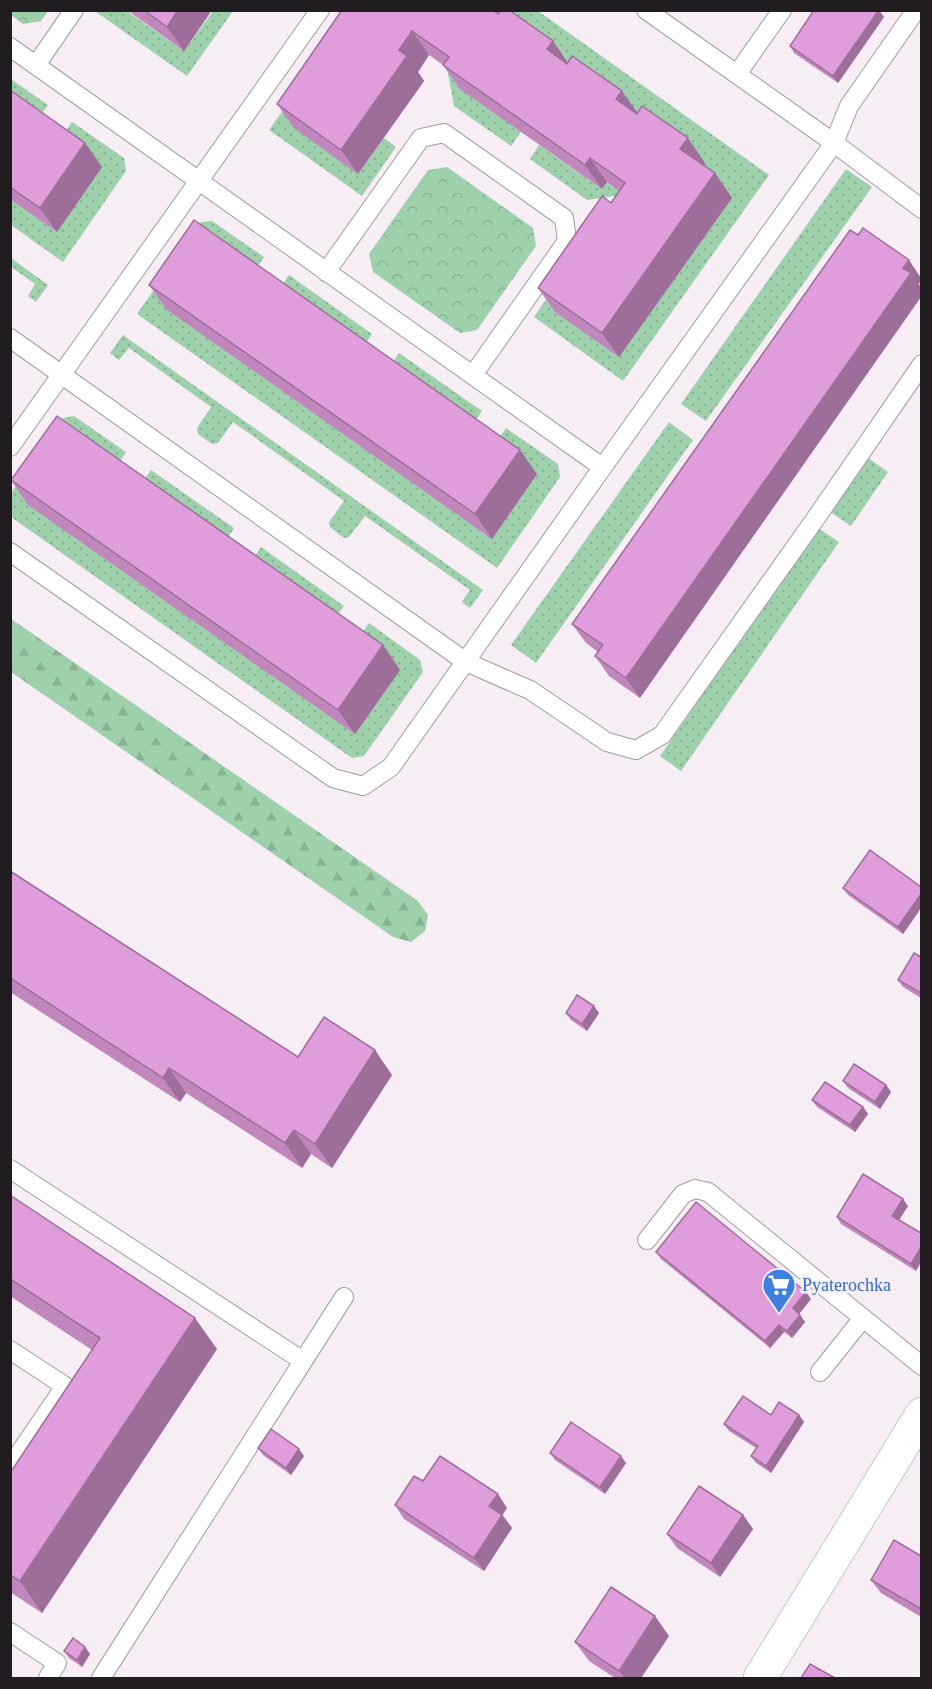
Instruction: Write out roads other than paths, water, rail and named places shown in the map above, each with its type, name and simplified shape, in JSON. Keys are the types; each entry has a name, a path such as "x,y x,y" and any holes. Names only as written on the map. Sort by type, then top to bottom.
{"main road":[{"path":"760,1678 921,1414"}],"lane":[{"path":"36,65 74,10"},
{"path":"10,447 320,10"},
{"path":"646,10 834,143 921,209"},
{"path":"737,74 782,10"},
{"path":"10,552 333,778 363,786 391,767 466,662 602,467 834,143 849,106 916,10"},
{"path":"10,47 602,467"},
{"path":"326,272 421,138 444,134 481,159 564,218 567,241 473,375"},
{"path":"10,338 466,662 530,690 607,742 636,750 662,735 818,515 921,364"},
{"path":"10,1169 303,1361"},
{"path":"647,1240 683,1194 695,1189 708,1192 921,1366"},
{"path":"101,1678 344,1297"},
{"path":"820,1371 863,1318"},
{"path":"10,1350 64,1386 10,1467"},
{"path":"10,1632 57,1663 48,1678"}],"place":[{"name":"Pyaterochka","path":"779,1314"}]}
